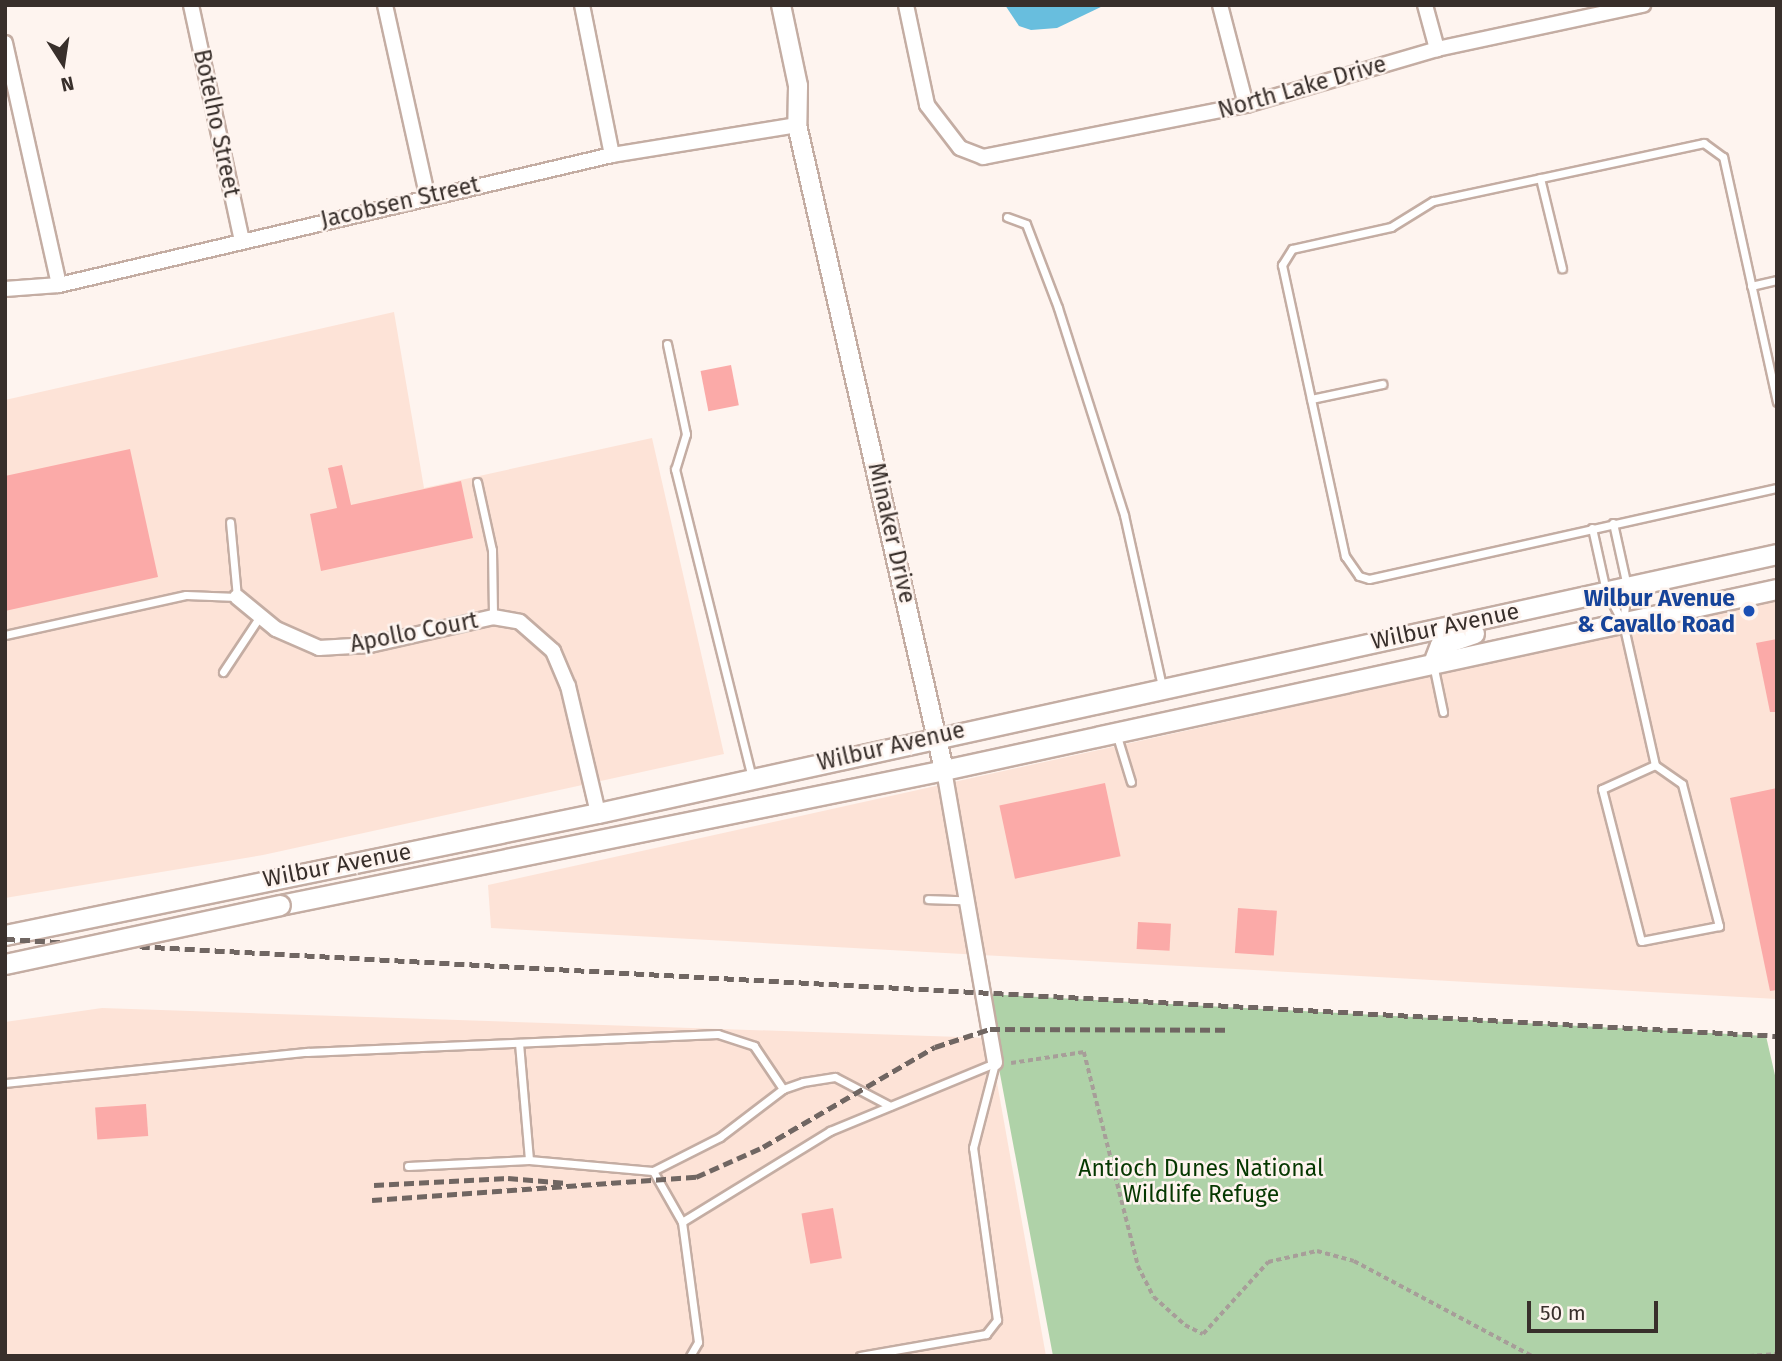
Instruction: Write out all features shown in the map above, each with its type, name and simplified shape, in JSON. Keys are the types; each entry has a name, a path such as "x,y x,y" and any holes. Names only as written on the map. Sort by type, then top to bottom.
{"main road":[{"name":"Wilbur Avenue","path":"5,935 598,813 937,735 1777,554"},
{"name":"Wilbur Avenue","path":"5,964 279,905 944,770 1777,589"},
{"path":"1433,663 1448,639 1483,631 1511,613"},
{"path":"598,813 604,840"}],"street":[{"name":"Botelho Street","path":"191,5 242,240"},
{"path":"385,5 427,194"},
{"path":"582,5 612,155"},
{"name":"Minaker Drive","path":"782,5 798,86 797,125 937,735 995,1063"},
{"name":"North Lake Drive","path":"906,5 928,105 960,149 983,157 1014,155 1246,105 1437,49 1643,5"},
{"path":"1220,5 1246,105"},
{"path":"1425,5 1437,49"},
{"path":"5,43 59,285"},
{"name":"Jacobsen Street","path":"5,289 59,285 427,194 612,155 797,125"},
{"name":"Apollo Court","path":"237,597 260,616 319,648 370,645 493,617 520,622 552,651 568,686 598,813"}],"lane":[{"path":"1777,402 1718,148 1704,143 1433,201 1391,227 1292,249 1282,265 1345,556 1359,576 1369,579 1777,488"},
{"path":"1541,178 1562,268"},
{"path":"1007,217 1026,224 1058,308 1124,516 1162,686"},
{"path":"1751,286 1777,280"},
{"path":"667,344 686,434 675,469 752,778"},
{"path":"1311,399 1382,384"},
{"path":"477,482 492,550 493,617"},
{"path":"5,635 186,595 237,597 230,522"},
{"path":"1613,523 1627,586 1623,623"},
{"path":"1592,528 1606,591 1623,623 1655,765 1682,785 1719,926 1642,941 1602,789 1655,765"},
{"path":"223,672 260,616"},
{"path":"1433,663 1443,712"},
{"path":"1116,732 1131,782"},
{"path":"928,899 967,900"},
{"path":"5,1083 307,1052 719,1034 754,1046 783,1089"},
{"path":"519,1043 529,1160"},
{"path":"682,1222 830,1131 995,1063"},
{"path":"860,1356 986,1334 997,1320 973,1148 995,1063"},
{"path":"408,1166 529,1160 653,1171 720,1137 783,1089 835,1077 890,1107"},
{"path":"653,1171 682,1222 698,1342 690,1356"}],"path":[{"path":"995,1063 1084,1052 1138,1266 1154,1297 1185,1325 1203,1334 1268,1262 1317,1251 1367,1267 1532,1356"},
{"path":"1749,1356 1777,1354"},
{"path":"1603,1356 1625,1356"}],"shaded area":[{"path":"394,312 424,488 652,438 724,754 263,855 5,898 5,400"},
{"path":"1777,600 1777,999 491,928 488,885"},
{"path":"102,1008 989,1038 1046,1356 5,1356 5,1022"}],"green space":[{"name":"Antioch Dunes National Wildlife Refuge","path":"985,994 1766,1036 1777,1084 1777,1356 1053,1356"}],"water":[{"path":"1005,5 1105,5 1057,28 1031,30 1019,26"}],"building":[{"path":"731,365 739,405 708,411 701,371"},
{"path":"130,449 158,577 5,611 5,476"},
{"path":"342,465 351,505 461,481 473,538 321,571 310,514 337,508 328,468"},
{"path":"1777,639 1777,712 1770,712 1756,643"},
{"path":"1105,783 1121,856 1015,879 999,805"},
{"path":"1777,788 1777,990 1770,991 1730,798"},
{"path":"1238,908 1277,911 1274,956 1235,953"},
{"path":"1138,922 1171,924 1170,951 1137,949"},
{"path":"146,1104 148,1136 97,1139 95,1108"},
{"path":"833,1208 842,1258 810,1264 801,1214"}],"railway":[{"path":"5,939 1777,1036"},
{"path":"372,1200 696,1177 763,1147 935,1047 990,1029 1225,1030"},
{"path":"374,1185 508,1178 567,1183"}],"place":[{"name":"Wilbur Avenue & Cavallo Road","path":"1749,611"}]}
